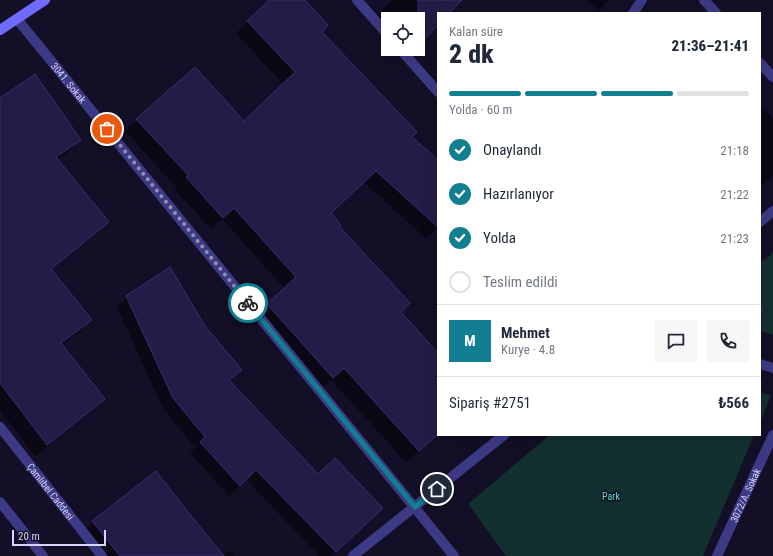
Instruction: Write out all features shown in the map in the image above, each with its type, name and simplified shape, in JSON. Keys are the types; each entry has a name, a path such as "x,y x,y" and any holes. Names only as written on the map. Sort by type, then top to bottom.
{"main road":[{"path":"0,30 45,0"}],"street":[{"path":"357,0 381,27"},
{"path":"634,12 642,0"},
{"path":"704,0 715,12"},
{"name":"3041. Sokak","path":"17,19 454,556"},
{"path":"406,56 437,91"},
{"path":"761,64 773,77"},
{"path":"761,221 773,211"},
{"path":"761,364 773,368"},
{"name":"Çamlıbel Caddesi","path":"0,427 102,556"},
{"name":"3072/A. Sokak","path":"717,556 773,435"},
{"path":"353,556 503,436"},
{"path":"0,502 43,556"}],"green space":[{"path":"773,253 773,335 761,331 761,262"},
{"path":"761,392 771,396 761,420"},
{"name":"Park","path":"549,436 754,436 703,556 506,556 468,504"}],"building":[{"path":"269,0 305,0 328,25 322,32 417,132 412,137 437,159 437,226 376,171 331,213 341,225 339,226 410,303 401,312 437,352 437,435 419,451 344,368 333,378 267,304 296,277 234,208 223,218 186,177 188,175 136,119 195,67 244,121 295,72 247,21"},
{"path":"418,0 462,0 450,12 437,12 437,26 425,39 425,12 418,12"},
{"path":"35,74 81,140 56,157 109,222 51,269 92,320 61,343 105,399 47,445 0,383 0,98"},
{"path":"170,267 205,326 242,370 229,380 318,474 335,458 383,508 336,552 256,470 240,486 200,442 205,437 173,398 126,296"},
{"path":"156,471 224,556 120,556 92,521"}],"way so far":[{"path":"107,129 248,303"}],"route":[{"path":"248,303 415,507 437,489"}]}
